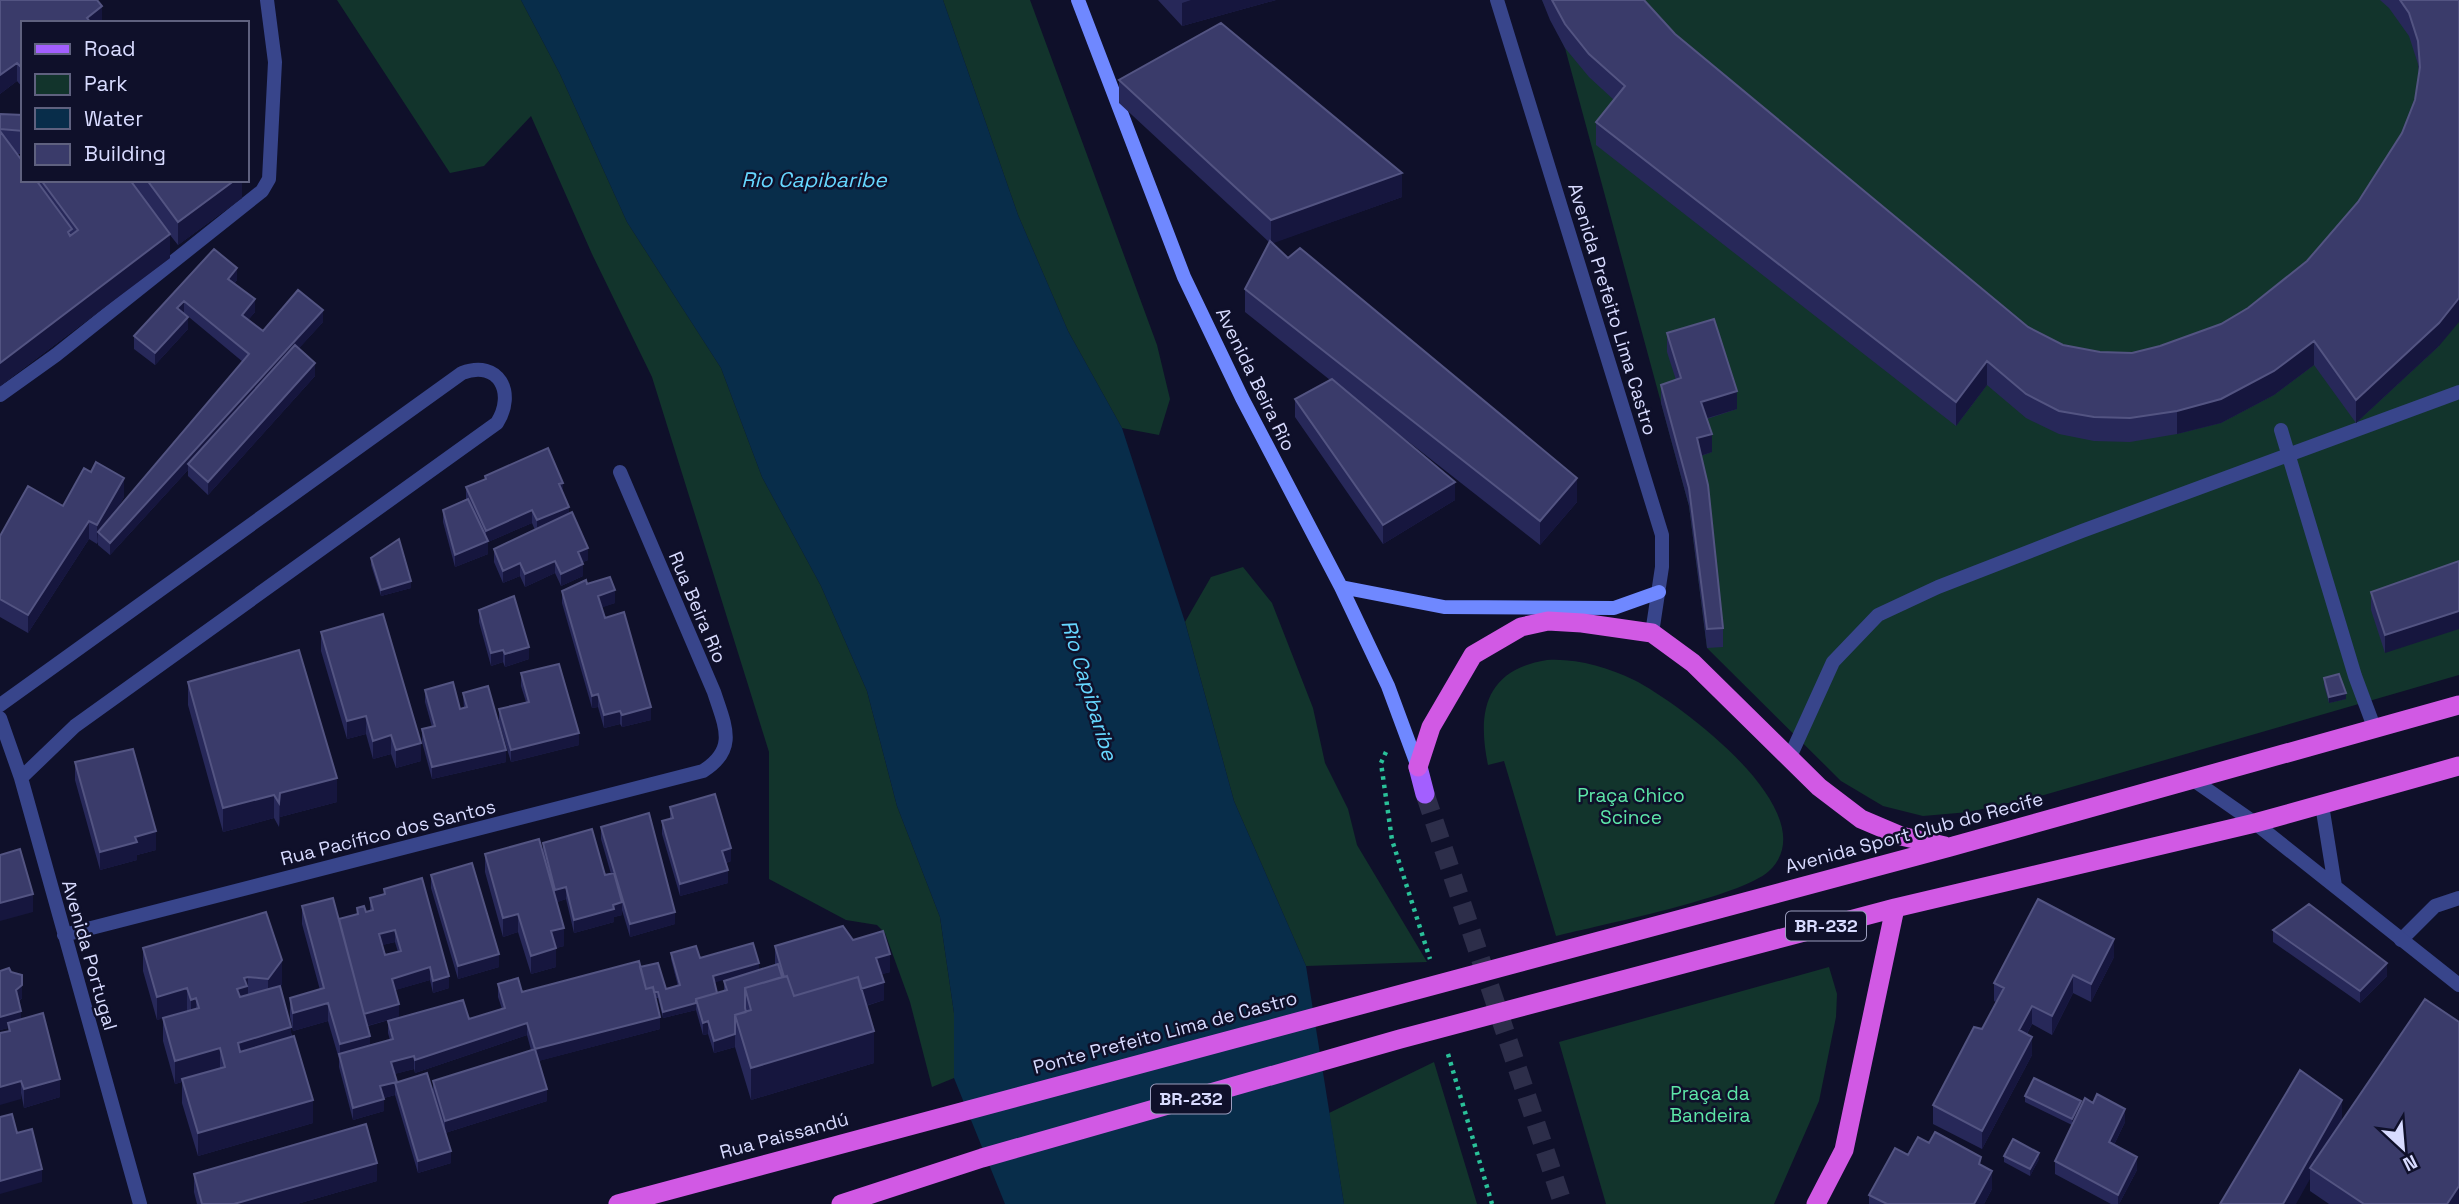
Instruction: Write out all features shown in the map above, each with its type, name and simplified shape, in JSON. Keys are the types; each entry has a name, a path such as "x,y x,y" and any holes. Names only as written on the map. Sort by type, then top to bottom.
{"highway":[{"path":"1418,767 1431,727 1474,655 1521,627 1548,621 1582,622 1652,633 1693,663 1789,759 1861,820 1901,836 1950,847"},
{"name":"Avenida Sport Club do Recife","path":"1380,999 1950,847 2459,705"},
{"name":"BR-232","path":"841,1204 982,1158 1400,1039 1895,908 2256,823 2459,766"},
{"path":"1816,1204 1844,1150 1895,908"},
{"name":"Ponte Prefeito Lima de Castro","path":"962,1110 1380,999"},
{"name":"Rua Paissandú","path":"618,1204 962,1110"}],"main road":[{"name":"Avenida Beira Rio","path":"1078,0 1184,277 1242,398 1341,587 1388,687 1418,767"},
{"path":"1341,587 1444,607 1614,608 1659,592"},
{"path":"1418,767 1425,794"}],"street":[{"path":"0,395 56,355 262,191 269,179 275,62 267,0"},
{"name":"Avenida Prefeito Lima Castro","path":"1497,0 1662,535 1659,592 1652,633"},
{"path":"0,705 462,373 481,368 489,371 506,391 506,404 497,423 75,726 21,778"},
{"path":"1789,759 1833,662 1878,615 1938,587 2082,531 2459,392"},
{"path":"2281,430 2355,676 2374,727"},
{"name":"Rua Beira Rio","path":"620,471 714,692 725,728 726,746 720,761"},
{"name":"Avenida Portugal","path":"0,718 21,778 140,1204"},
{"name":"Rua Pacífico dos Santos","path":"64,935 703,771 720,761"},
{"path":"2192,779 2256,823 2459,985"},
{"path":"2322,805 2335,886"},
{"path":"2401,940 2435,906 2459,898"}],"path":[{"path":"1400,719 1381,763 1385,804 1392,840 1437,984"},
{"path":"1441,1029 1492,1204"}],"green space":[{"path":"337,0 521,0 560,74 627,222 721,368 762,477 821,586 867,691 897,806 940,917 954,1013 954,1078 932,1087 910,1002 885,933 877,925 846,920 769,879 769,752 652,377 592,254 531,116 484,166 450,173"},
{"path":"943,0 1030,0 1157,345 1170,399 1159,435 1122,428 1068,331 1018,215"},
{"path":"1542,0 2459,0 2459,675 2044,795 1969,812 1923,816 1883,806 1841,781 1707,648 1689,506 1565,48"},
{"path":"1243,567 1272,603 1313,708 1325,763 1348,809 1357,845 1427,962 1306,966 1234,801 1185,622 1211,577"},
{"name":"Praça Chico Scince","path":"1547,660 1591,664 1634,680 1682,711 1741,762 1765,791 1780,820 1783,847 1769,871 1754,881 1701,900 1556,936 1504,761 1488,765 1484,728 1485,711 1498,684 1510,673 1526,665"},
{"name":"Praça da Bandeira","path":"1829,967 1837,994 1836,1017 1819,1101 1774,1204 1606,1204 1559,1042"},
{"path":"1434,1062 1477,1204 1344,1204 1329,1113"}],"water":[{"name":"Rio Capibaribe","path":"521,0 943,0 1018,215 1068,331 1122,428 1185,622 1234,801 1306,966 1344,1204 1005,1204 954,1078 954,1013 940,917 897,806 867,691 821,586 762,477 721,368 627,222 560,74"}],"building":[{"path":"0,0 97,0 102,6 87,18 89,21 21,21 21,67 17,63 0,75"},
{"path":"1552,0 1644,0 1675,34 2028,327 2063,345 2100,352 2132,353 2221,324 2248,308 2307,261 2358,202 2402,133 2415,100 2420,67 2418,41 2409,13 2400,0 2459,0 2459,298 2439,323 2356,400 2314,341 2274,371 2221,399 2177,411 2130,418 2094,417 2059,411 2026,394 1987,361 1956,402 1596,122 1625,86 1589,54 1565,24"},
{"path":"1221,23 1402,173 1271,220 1119,80"},
{"path":"0,114 21,115 21,131 0,129"},
{"path":"0,131 21,159 21,182 37,182 72,229 68,232 70,236 78,230 42,182 131,182 170,234 0,363"},
{"path":"148,182 232,182 178,222"},
{"path":"1270,241 1288,258 1300,248 1577,478 1540,521 1245,289"},
{"path":"214,249 237,268 228,279 255,299 242,315 263,331 298,290 323,310 110,543 98,532 249,354 184,301 177,308 188,317 155,353 134,336"},
{"path":"1714,319 1737,391 1701,402 1712,434 1697,438 1708,485 1723,628 1707,629 1689,488 1661,385 1681,378 1667,333"},
{"path":"295,345 315,363 208,482 188,464"},
{"path":"1332,379 1455,482 1383,525 1295,399"},
{"path":"548,448 563,483 559,484 569,507 537,520 532,510 486,531 466,487"},
{"path":"96,462 124,478 97,525 89,521 28,615 0,599 0,536 28,486 63,506 84,468 91,472"},
{"path":"468,499 488,541 455,555 443,510"},
{"path":"572,512 588,548 578,552 583,564 561,574 555,561 525,574 520,563 503,571 494,549"},
{"path":"399,539 411,581 381,590 371,558"},
{"path":"2459,561 2459,611 2385,635 2371,592"},
{"path":"610,577 615,590 598,596 605,618 624,612 651,707 622,715 620,711 604,715 598,694 592,696 562,591 586,580 587,584"},
{"path":"514,596 529,647 505,654 503,650 491,653 479,610"},
{"path":"383,614 421,743 396,750 391,735 373,741 366,716 347,721 321,632"},
{"path":"299,650 337,778 280,793 279,803 274,795 223,808 188,682"},
{"path":"559,664 579,733 511,750 499,709 529,702 521,673"},
{"path":"2339,674 2346,693 2329,697 2324,678"},
{"path":"453,682 460,709 467,707 463,693 488,686 506,750 432,767 422,729 435,726 425,690"},
{"path":"133,749 156,831 135,837 137,842 100,852 75,762"},
{"path":"715,794 731,848 722,851 728,870 680,884 662,821 673,818 670,807"},
{"path":"649,813 675,912 630,924 601,827"},
{"path":"592,829 605,875 614,873 622,902 613,905 614,909 574,920 566,887 555,890 543,843"},
{"path":"539,839 564,928 551,931 556,948 531,956 518,914 503,918 485,854"},
{"path":"20,849 33,894 0,903 0,855"},
{"path":"472,863 499,954 458,966 431,875"},
{"path":"422,878 449,976 433,981 430,967 392,979 399,1004 364,1014 339,919 358,914 357,908 364,906 366,912 373,910 370,898 385,894 384,889","holes":["395,930 401,951 385,955 379,934"]},
{"path":"333,898 370,1036 340,1044 328,1003 293,1013 290,998 324,988 302,906"},
{"path":"2038,899 2114,939 2091,984 2073,975 2052,1016 2032,1006 2019,1030 2032,1037 1982,1131 1933,1105 1974,1027 1982,1029 2004,988 1994,983"},
{"path":"2309,904 2387,963 2360,991 2273,930"},
{"path":"266,912 282,960 268,979 244,978 247,986 237,989 240,997 280,986 291,1027 238,1043 240,1052 294,1036 313,1100 198,1133 182,1079 225,1067 220,1048 175,1061 163,1018 199,1008 196,998 191,1000 187,988 157,997 143,948"},
{"path":"843,926 853,940 883,931 890,954 876,958 884,982 861,989 858,977 794,996 787,976 784,977 775,946"},
{"path":"753,943 759,963 713,976 717,993 696,999 696,1003 663,1012 658,992 654,992 653,987 646,989 640,967 658,963 666,989 680,985 671,953 696,946 700,958"},
{"path":"639,961 646,989 653,987 660,1017 535,1049 527,1023 415,1060 414,1056 391,1062 397,1082 380,1086 384,1099 353,1108 339,1054 393,1039 388,1021 463,1000 469,1019 505,1008 498,984 518,978 522,992"},
{"path":"778,964 782,977 745,988 746,1012 735,1015 735,1034 714,1041 708,1021 703,1023 696,999 727,990 724,981"},
{"path":"9,968 11,972 22,975 22,985 16,990 21,1011 0,1017 0,971"},
{"path":"787,976 794,996 858,977 874,1031 751,1068 735,1015 751,1010 745,988"},
{"path":"2425,999 2459,1022 2459,1186 2447,1204 2364,1204 2310,1168"},
{"path":"43,1013 60,1079 24,1089 21,1081 0,1087 0,1033 10,1031 8,1023"},
{"path":"535,1049 547,1089 445,1121 433,1081"},
{"path":"2300,1070 2342,1100 2283,1204 2220,1204"},
{"path":"427,1073 451,1151 418,1161 395,1083"},
{"path":"2034,1078 2081,1101 2072,1119 2025,1096"},
{"path":"2097,1094 2125,1109 2109,1142 2137,1157 2118,1195 2055,1161 2085,1098 2093,1103"},
{"path":"12,1114 17,1133 32,1129 42,1169 0,1181 0,1117"},
{"path":"366,1124 377,1163 234,1204 202,1204 194,1174"},
{"path":"1935,1132 1981,1157 1979,1164 1992,1171 1974,1204 1887,1204 1869,1195 1895,1148 1908,1155 1918,1137 1929,1143"},
{"path":"2013,1139 2039,1153 2030,1169 2004,1156"}],"tunnel":[{"path":"1425,794 1563,1204"}]}
